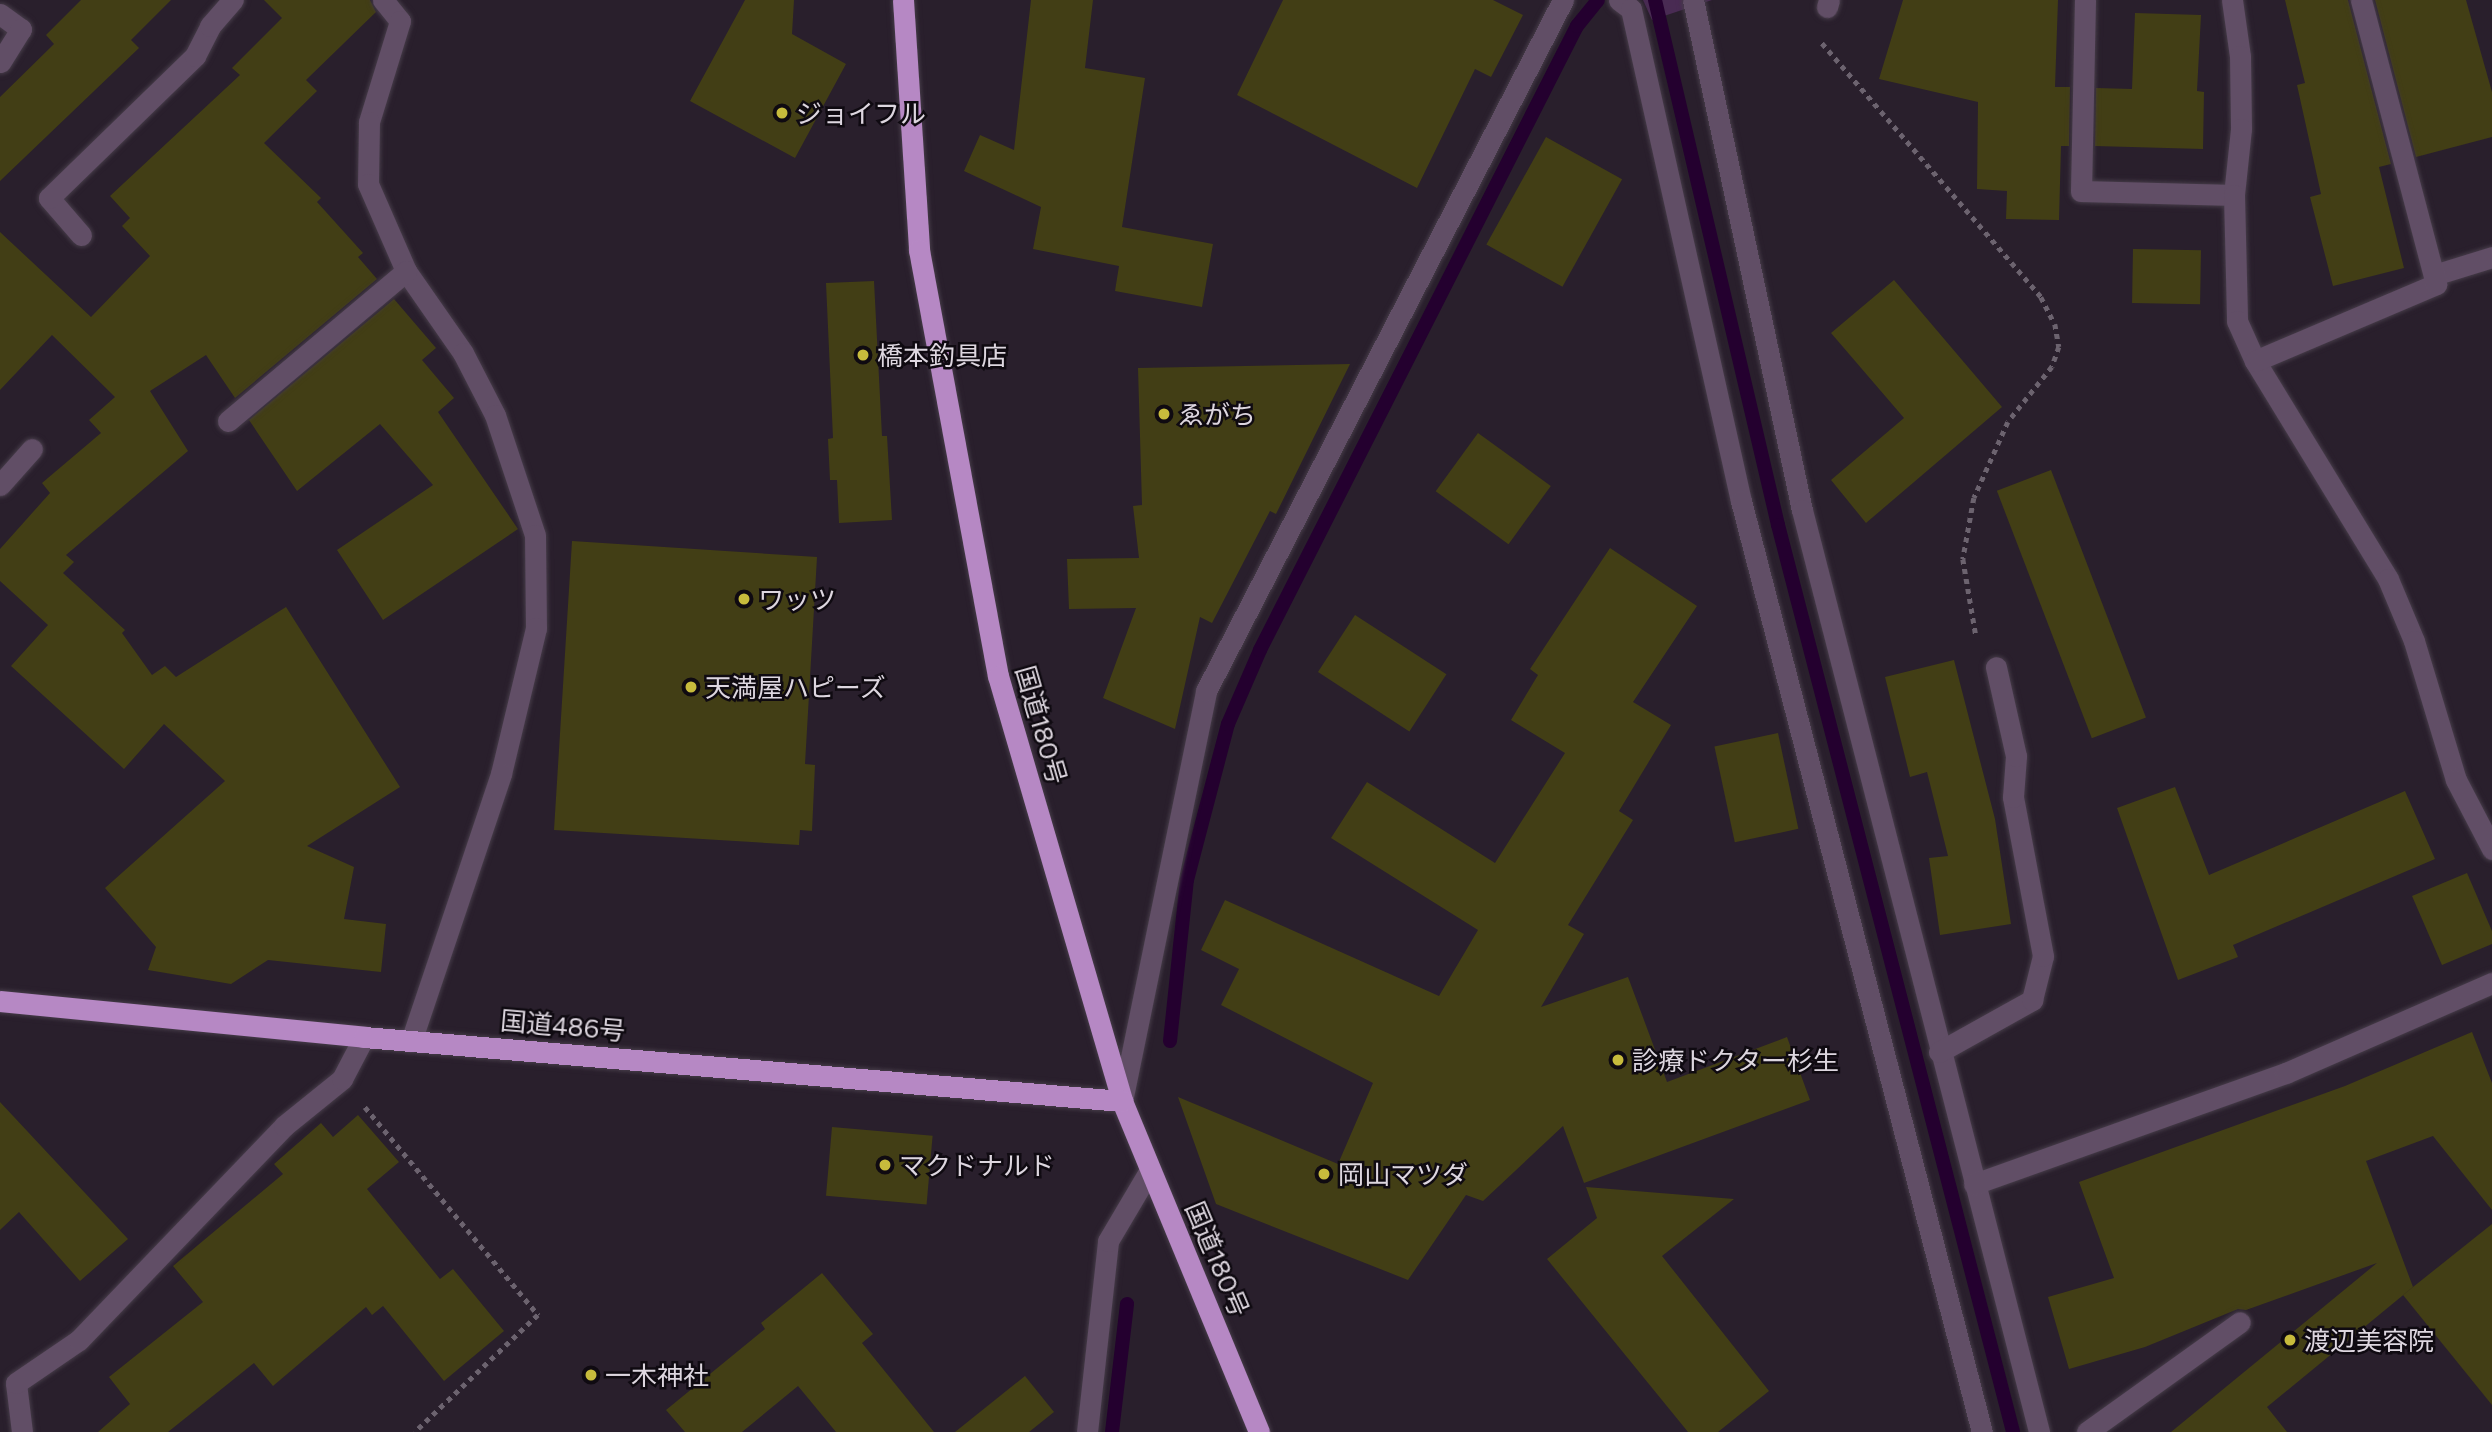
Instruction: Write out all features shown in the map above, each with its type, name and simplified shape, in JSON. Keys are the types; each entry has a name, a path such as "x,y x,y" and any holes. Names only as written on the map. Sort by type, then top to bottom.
{"highway":[{"name":"国道180号","path":"903,0 919,250 998,676 1122,1101 1259,1432"},
{"name":"国道486号","path":"0,1001 364,1037 1122,1101"}],"street":[{"path":"82,234 49,198 194,56 210,26 233,0"},
{"path":"383,0 400,21 369,122 368,184 406,271 463,353 495,415 535,535 536,628 501,774 411,1041"},
{"path":"1122,1101 1206,691 1563,0"},
{"path":"1619,0 1631,9 1741,502 1982,1432"},
{"path":"1693,0 1802,510 1939,1052 2039,1432"},
{"path":"2085,0 2081,191 2235,195"},
{"path":"2232,0 2240,56 2241,117 2235,195 2237,321 2255,361 2388,579 2414,641 2456,780 2492,849"},
{"path":"2255,361 2435,284 2361,0"},
{"path":"0,14 21,29 0,62"},
{"path":"2434,275 2492,257"},
{"path":"229,421 406,271"},
{"path":"0,485 32,449"},
{"path":"1939,1052 2032,1000 2043,956 2013,797 2015,755 1996,667"},
{"path":"1974,1184 2286,1073 2492,983"},
{"path":"22,1432 8,1380 79,1339 284,1126 342,1079 364,1037"},
{"path":"1087,1432 1108,1241 1150,1170"},
{"path":"2087,1432 2239,1322"}],"path":[{"path":"1820,41 2041,297 2055,324 2059,347 2052,367 2008,422 1991,453 1974,498 1963,559 1973,632 1996,667"},
{"path":"342,1079 538,1315 415,1432"}],"shaded area":[{"path":"1643,0 1712,0 1652,20"}],"building":[{"path":"81,0 171,0 131,40 139,48 0,181 0,97 54,44 46,35"},
{"path":"264,0 370,0 376,12 306,80 317,91 264,143 321,198 317,202 363,253 358,257 377,279 235,398 206,355 150,391 188,451 66,555 74,562 63,573 125,630 122,633 152,675 165,666 176,677 286,607 400,787 307,846 354,867 344,919 386,924 381,972 268,960 231,984 148,970 156,947 105,888 225,781 164,724 124,769 11,666 48,625 0,581 0,549 50,493 42,483 101,433 89,420 115,397 52,335 0,390 0,232 91,317 150,256 122,226 130,218 110,196 240,75 232,68 282,18"},
{"path":"745,0 794,0 792,34 846,64 795,158 690,101"},
{"path":"1031,0 1093,0 1085,68 1145,78 1122,227 1213,244 1202,307 1115,291 1119,266 1033,249 1041,207 964,171 980,135 1014,150"},
{"path":"1283,0 1493,0 1523,15 1491,77 1475,69 1417,188 1237,95"},
{"path":"1903,0 2058,0 2055,87 2070,87 2069,146 2061,146 2059,220 2006,219 2007,191 1977,189 1978,102 1879,79"},
{"path":"2285,0 2348,0 2391,164 2379,167 2404,268 2333,286 2310,197 2321,194 2297,85 2305,83"},
{"path":"2375,0 2466,0 2492,92 2492,137 2416,157"},
{"path":"2135,13 2201,15 2197,91 2204,92 2203,149 2095,146 2096,88 2132,89"},
{"path":"1546,137 1622,179 1562,287 1486,245"},
{"path":"2133,249 2201,250 2200,304 2132,303"},
{"path":"1894,280 2002,407 1866,523 1831,480 1904,418 1831,333"},
{"path":"874,281 882,436 887,436 892,520 839,523 837,480 830,480 828,439 833,438 826,283"},
{"path":"394,299 436,348 422,360 454,398 438,412 518,529 383,620 337,550 433,485 380,424 297,491 249,420"},
{"path":"1350,364 1276,514 1270,511 1212,623 1200,617 1175,729 1103,698 1136,608 1069,609 1067,559 1139,558 1133,506 1142,505 1138,368"},
{"path":"1478,433 1551,486 1508,544 1436,491"},
{"path":"2051,470 2146,717 2092,738 1997,491"},
{"path":"572,541 817,557 805,764 815,765 812,831 800,830 799,845 554,830"},
{"path":"1610,548 1697,606 1633,702 1671,725 1619,811 1633,820 1568,925 1584,934 1541,1007 1628,977 1667,1082 1787,1037 1810,1100 1584,1183 1563,1126 1483,1201 1466,1195 1408,1280 1216,1204 1178,1097 1338,1164 1373,1083 1221,1005 1239,969 1201,950 1225,900 1439,996 1478,930 1331,838 1367,782 1495,863 1565,753 1511,720 1538,675 1530,669"},
{"path":"1355,615 1446,674 1409,731 1318,672"},
{"path":"1954,660 1995,819 2011,924 1940,935 1929,858 1948,856 1927,772 1910,777 1885,677"},
{"path":"1778,733 1798,829 1735,842 1714,747"},
{"path":"2175,787 2209,875 2405,791 2435,859 2233,945 2238,957 2178,980 2117,808"},
{"path":"2467,873 2492,931 2492,944 2442,965 2412,896"},
{"path":"2472,1032 2492,1083 2492,1210 2433,1136 2366,1161 2413,1287 2267,1407 2287,1432 2171,1432 2377,1263 2246,1310 2238,1309 2145,1347 2069,1369 2048,1297 2114,1278 2079,1182 2345,1086"},
{"path":"0,1102 128,1239 80,1281 19,1212 0,1230"},
{"path":"358,1115 399,1162 367,1189 440,1279 453,1269 504,1331 444,1381 383,1306 372,1315 366,1307 273,1386 254,1363 168,1432 98,1432 130,1404 109,1377 203,1302 173,1266 283,1174 274,1164 321,1123 333,1137"},
{"path":"832,1127 933,1136 927,1205 826,1196"},
{"path":"1586,1187 1734,1199 1662,1256 1769,1391 1718,1432 1688,1432 1547,1259 1597,1218"},
{"path":"2492,1224 2492,1405 2403,1295"},
{"path":"822,1273 873,1334 862,1343 934,1432 836,1432 798,1386 742,1432 685,1432 666,1410 765,1329 761,1323"},
{"path":"1025,1376 1054,1412 1029,1432 955,1432"}],"waterway":[{"path":"1170,1041 1187,880 1228,724 1260,650 1577,26 1598,0"},
{"path":"1655,0 1778,525 2013,1432"},
{"path":"1112,1432 1127,1304"}],"place":[{"name":"ジョイフル","path":"782,113"},
{"name":"橋本釣具店","path":"863,355"},
{"name":"ゑがち","path":"1164,414"},
{"name":"ワッツ","path":"744,599"},
{"name":"天満屋ハピーズ","path":"691,687"},
{"name":"診療ドクター杉生","path":"1618,1060"},
{"name":"マクドナルド","path":"885,1165"},
{"name":"岡山マツダ","path":"1324,1174"},
{"name":"渡辺美容院","path":"2290,1340"},
{"name":"一木神社","path":"591,1375"}]}
